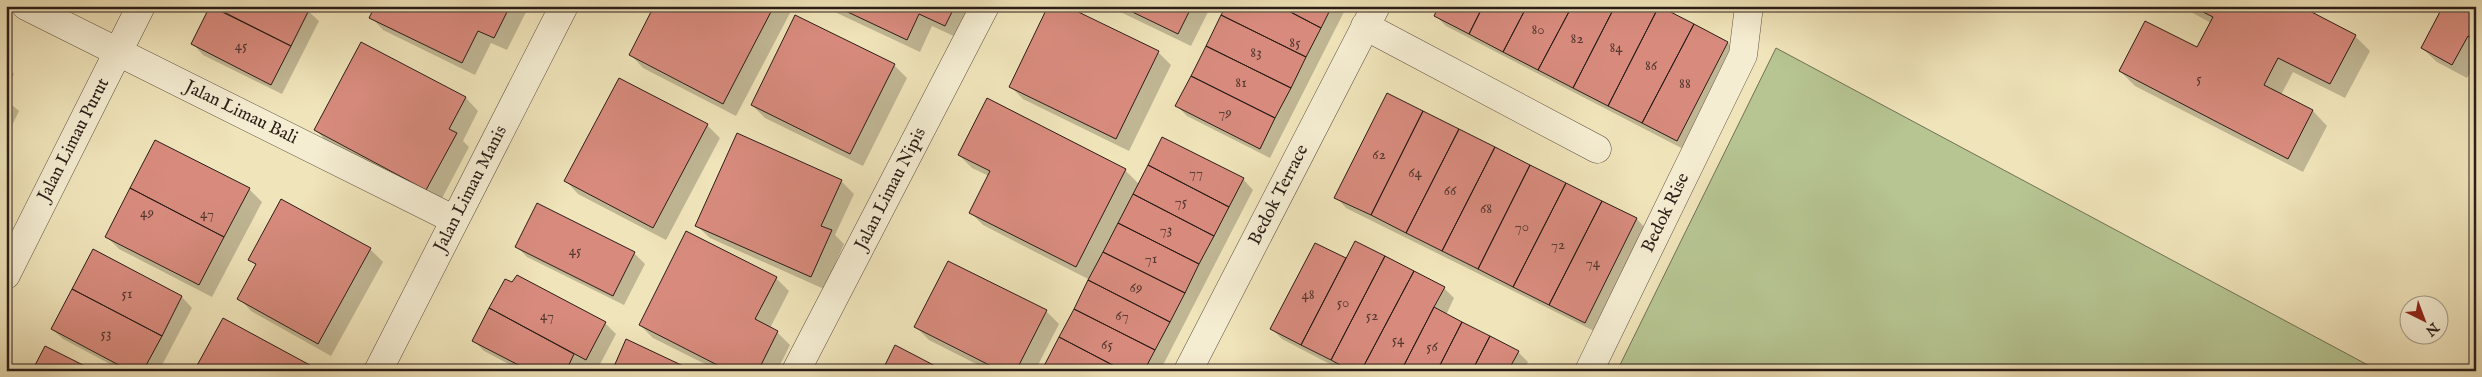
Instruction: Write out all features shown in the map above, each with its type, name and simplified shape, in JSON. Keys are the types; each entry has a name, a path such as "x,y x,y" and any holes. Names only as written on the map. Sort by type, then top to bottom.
{"street":[{"name":"Jalan Limau Bali","path":"26,6 455,220"},
{"name":"Jalan Limau Purut","path":"6,275 141,6"},
{"name":"Jalan Limau Manis","path":"378,371 564,6"},
{"name":"Jalan Limau Nipis","path":"796,371 985,6"},
{"name":"Bedok Rise","path":"1589,371 1743,55 1749,6"},
{"name":"Bedok Terrace","path":"1196,368 1370,16 1597,149"}],"green space":[{"path":"1776,48 2379,371 1617,371"}],"building":[{"path":"210,6 291,46 271,85 191,44"},
{"path":"212,6 302,6 309,10 291,46"},
{"path":"375,6 510,6 494,38 478,31 462,63 369,18"},
{"path":"654,6 774,6 723,104 629,55"},
{"path":"835,6 955,6 945,26 919,14 907,40"},
{"path":"1048,6 1066,6 1159,51 1116,139 1009,87"},
{"path":"1120,6 1192,6 1178,34"},
{"path":"1226,6 1279,6 1321,28 1306,57 1221,15"},
{"path":"1279,6 1332,6 1321,28"},
{"path":"1439,6 1483,6 1469,34 1434,16"},
{"path":"1483,6 1527,6 1503,52 1469,34"},
{"path":"1527,6 1572,6 1538,70 1503,52"},
{"path":"1572,6 1615,6 1573,88 1538,70"},
{"path":"1615,6 1659,6 1608,106 1573,88"},
{"path":"1659,6 1694,24 1642,123 1608,106"},
{"path":"2191,6 2300,6 2356,35 2330,84 2278,58 2264,85 2313,110 2288,159 2119,71 2145,21 2197,47 2213,17"},
{"path":"2443,6 2476,6 2476,40 2468,36 2452,65 2421,48"},
{"path":"795,15 895,64 850,154 751,105"},
{"path":"1221,15 1306,57 1291,88 1206,46"},
{"path":"1694,24 1728,42 1677,141 1642,123"},
{"path":"361,42 466,97 449,129 457,133 426,190 314,130"},
{"path":"1206,46 1291,88 1275,118 1191,76"},
{"path":"1191,76 1275,118 1260,149 1175,106"},
{"path":"619,78 708,124 653,228 564,181"},
{"path":"1387,93 1423,111 1371,215 1334,198"},
{"path":"987,98 1126,169 1076,267 969,213 990,171 958,155"},
{"path":"1423,111 1459,129 1406,233 1371,215"},
{"path":"1459,129 1495,147 1442,251 1406,233"},
{"path":"737,133 842,180 821,226 832,230 811,277 695,226"},
{"path":"1162,137 1244,178 1229,207 1148,165"},
{"path":"155,140 250,188 224,237 130,188"},
{"path":"1495,147 1530,165 1478,269 1442,251"},
{"path":"1148,165 1229,207 1214,236 1133,194"},
{"path":"1530,165 1566,183 1513,287 1478,269"},
{"path":"1566,183 1602,201 1549,305 1513,287"},
{"path":"130,188 224,237 199,285 105,237"},
{"path":"1133,194 1214,236 1199,264 1118,223"},
{"path":"281,199 371,248 318,344 237,299 256,264 248,260"},
{"path":"1602,201 1637,218 1585,323 1549,305"},
{"path":"537,203 635,252 613,296 515,247"},
{"path":"1118,223 1199,264 1185,293 1103,252"},
{"path":"686,231 777,277 755,319 778,331 758,371 729,371 639,325"},
{"path":"1355,241 1385,256 1331,360 1301,345"},
{"path":"1315,243 1346,258 1301,345 1270,329"},
{"path":"93,249 182,296 162,336 72,289"},
{"path":"1103,252 1185,293 1170,322 1088,280"},
{"path":"1385,256 1414,271 1361,371 1351,371 1331,360"},
{"path":"948,261 1047,310 1016,371 1001,371 914,327"},
{"path":"1414,271 1445,287 1401,371 1361,371"},
{"path":"517,275 606,322 586,360 489,308 505,279 512,282"},
{"path":"1088,280 1170,322 1155,350 1074,309"},
{"path":"72,289 162,336 143,371 130,371 51,329"},
{"path":"1434,307 1462,322 1437,371 1401,371"},
{"path":"489,308 574,354 566,371 530,371 472,341"},
{"path":"1074,309 1155,350 1144,371 1124,371 1059,337"},
{"path":"223,318 319,370 319,371 194,371"},
{"path":"1462,322 1490,336 1472,371 1437,371"},
{"path":"1490,336 1519,351 1508,371 1472,371"},
{"path":"1059,337 1124,371 1053,371 1044,366"},
{"path":"626,339 694,371 612,371"},
{"path":"895,345 945,371 882,371"},
{"path":"45,346 95,371 32,371"}]}
